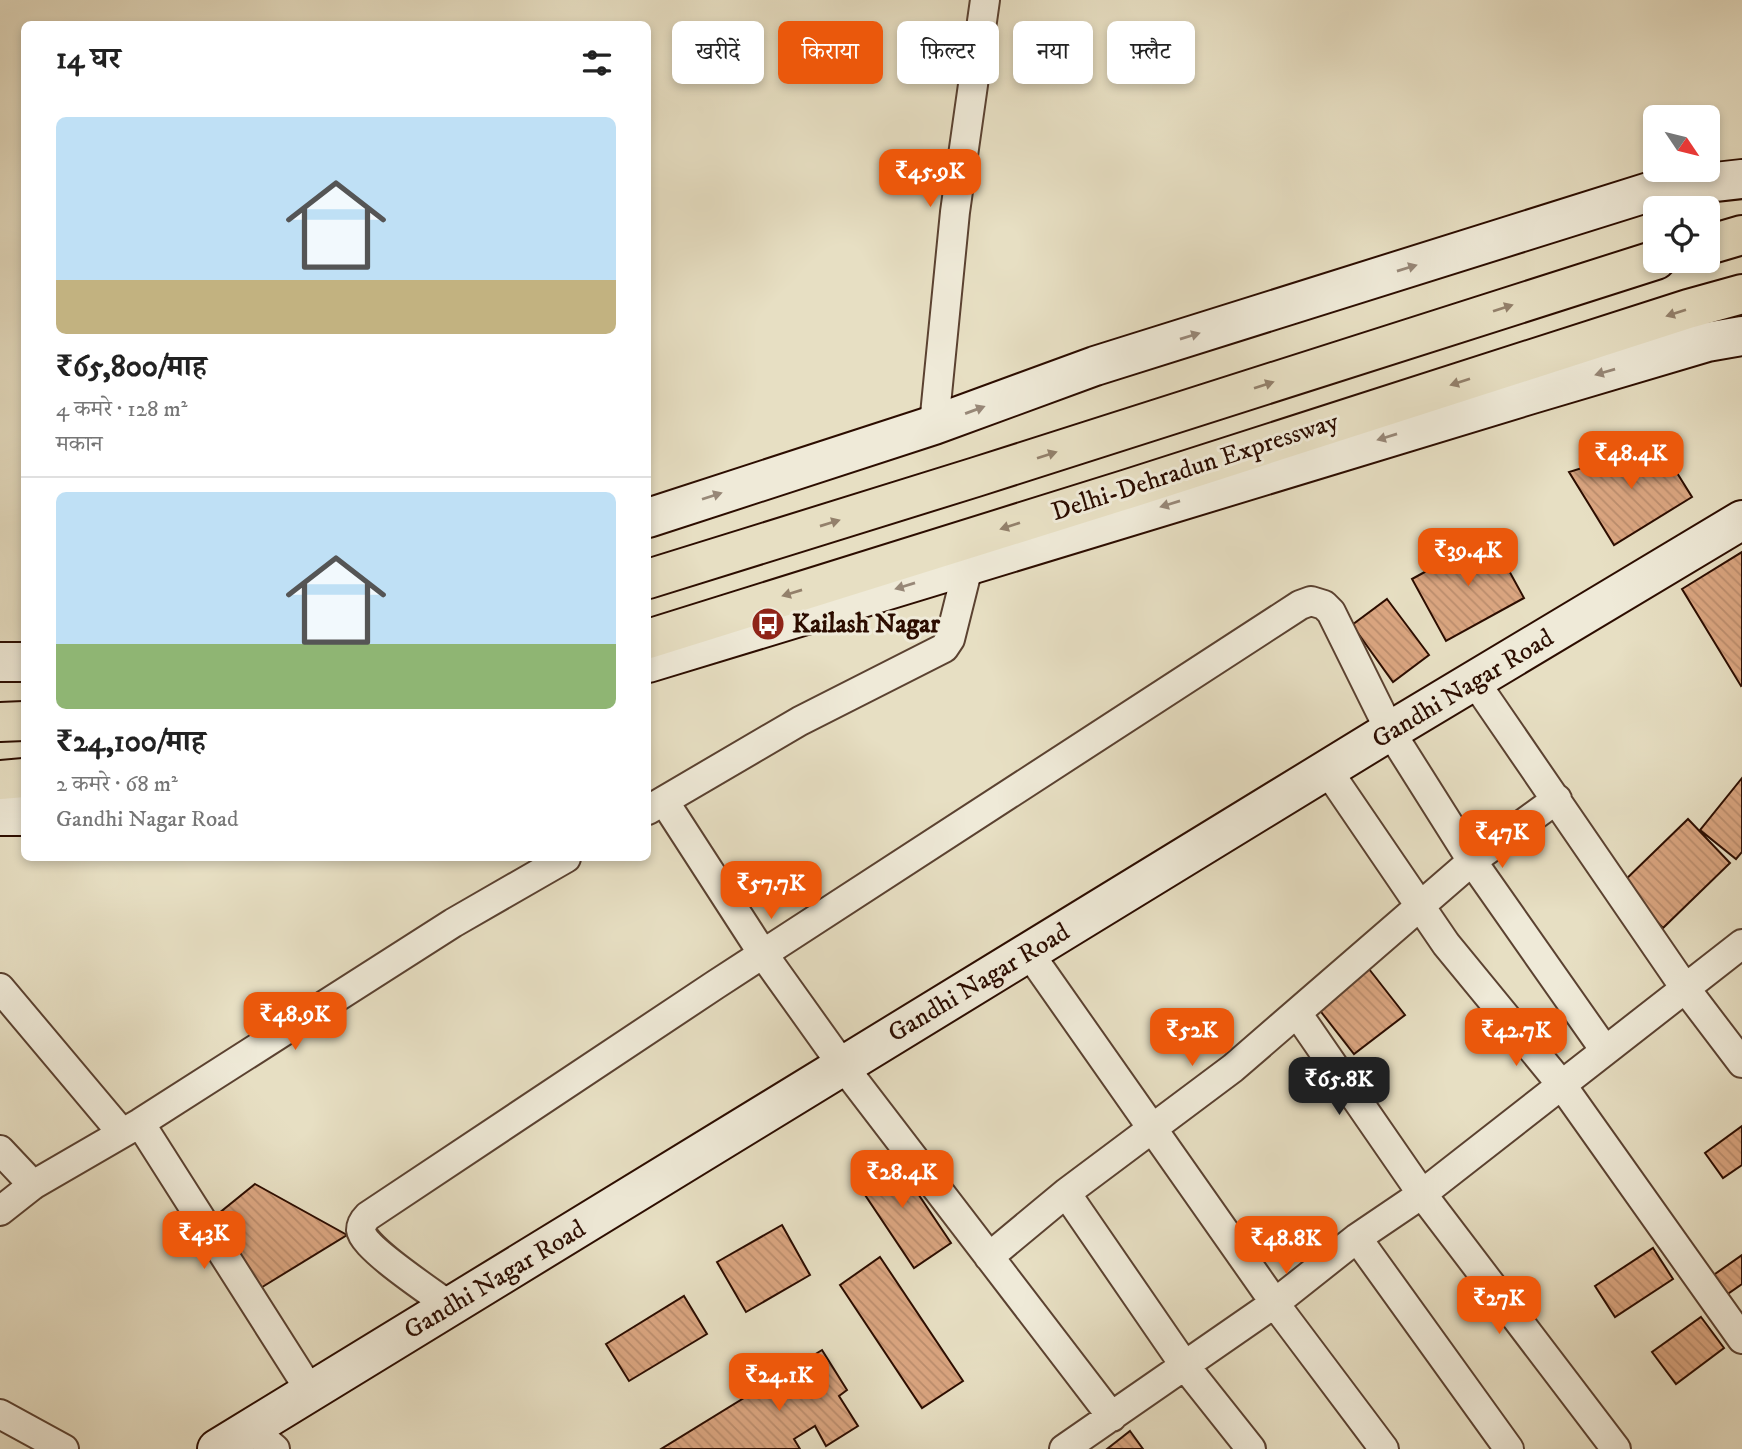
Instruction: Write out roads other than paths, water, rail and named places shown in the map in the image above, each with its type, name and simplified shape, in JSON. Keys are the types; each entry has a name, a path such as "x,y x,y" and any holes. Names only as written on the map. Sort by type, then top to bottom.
{"highway":[{"path":"1720,241 1742,235"},
{"path":"651,578 950,486 1643,264"},
{"name":"Delhi-Dehradun Expressway","path":"651,638 1742,294"},
{"path":"0,722 21,721"},
{"path":"0,779 21,778"}],"street":[{"path":"934,425 955,212 985,0"},
{"path":"651,516 934,425 1095,366 1662,187 1742,179"},
{"path":"651,662 1427,425 1707,342 1742,336"},
{"name":"Gandhi Nagar Road","path":"217,1449 263,1439 311,1392 1390,732 1742,520"},
{"path":"968,567 950,639 944,649 800,721 656,806 843,1066 1112,1417"},
{"path":"451,1307 375,1250 364,1238 361,1231 362,1222 368,1216 763,954 1288,613 1311,601 1324,605 1331,612 1390,732 1472,861 1604,1049"},
{"path":"0,662 21,662"},
{"path":"1475,682 1685,988 1742,1063"},
{"path":"1328,771 1419,907 1561,1084 1742,1339"},
{"path":"989,1257 1066,1194 1233,1068 1472,861 1557,799"},
{"path":"0,816 21,816"},
{"path":"0,1211 33,1185 131,1128 453,923 561,861"},
{"path":"1065,1449 1275,1303 1357,1238 1422,1194 1604,1049 1742,944"},
{"path":"1029,953 1275,1303 1384,1449"},
{"path":"0,988 131,1128 311,1392"},
{"path":"1297,1013 1422,1194 1616,1449"},
{"path":"0,1150 33,1185"},
{"path":"1066,1194 1185,1366 1251,1449"},
{"path":"1357,1238 1509,1449"},
{"path":"4,1421 64,1449"}],"place":[{"name":"Kailash Nagar","path":"768,624"}]}
